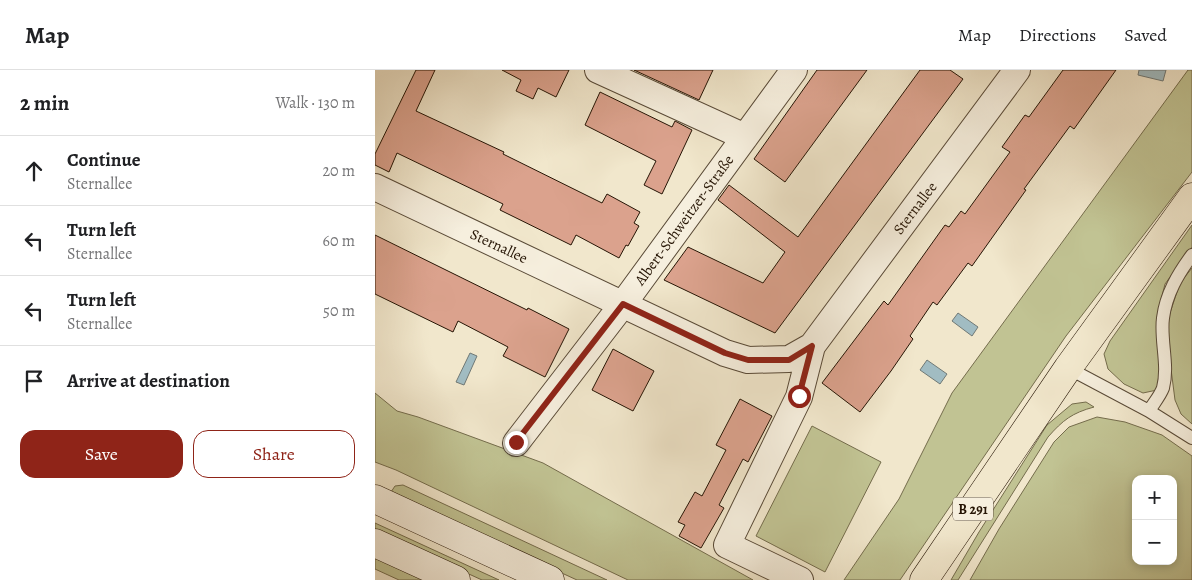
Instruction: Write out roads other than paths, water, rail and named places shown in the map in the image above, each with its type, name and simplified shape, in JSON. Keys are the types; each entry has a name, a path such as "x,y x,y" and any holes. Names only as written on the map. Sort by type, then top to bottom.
{"main road":[{"name":"B 291","path":"926,579 1068,368 1192,197"},
{"path":"375,499 550,580"},
{"path":"375,543 456,580"}],"street":[{"name":"Albert-Schweitzer-Straße","path":"598,70 745,137"},
{"name":"Albert-Schweitzer-Straße","path":"623,304 794,70"},
{"name":"Sternallee","path":"800,580 727,544 799,396 812,346 1017,70"},
{"name":"Sternallee","path":"375,187 725,353 748,360 789,360 812,346"},
{"path":"516,442 623,304"}],"lane":[{"path":"1149,411 1162,388 1165,374 1161,330 1166,300 1174,282 1192,255"},
{"path":"1068,368 1149,411 1192,438"}],"water":[{"path":"1139,70 1166,70 1163,81 1138,75"},
{"path":"958,313 978,327 972,336 952,321"},
{"path":"470,353 477,356 464,385 456,382"},
{"path":"927,360 947,374 940,384 920,370"}]}
